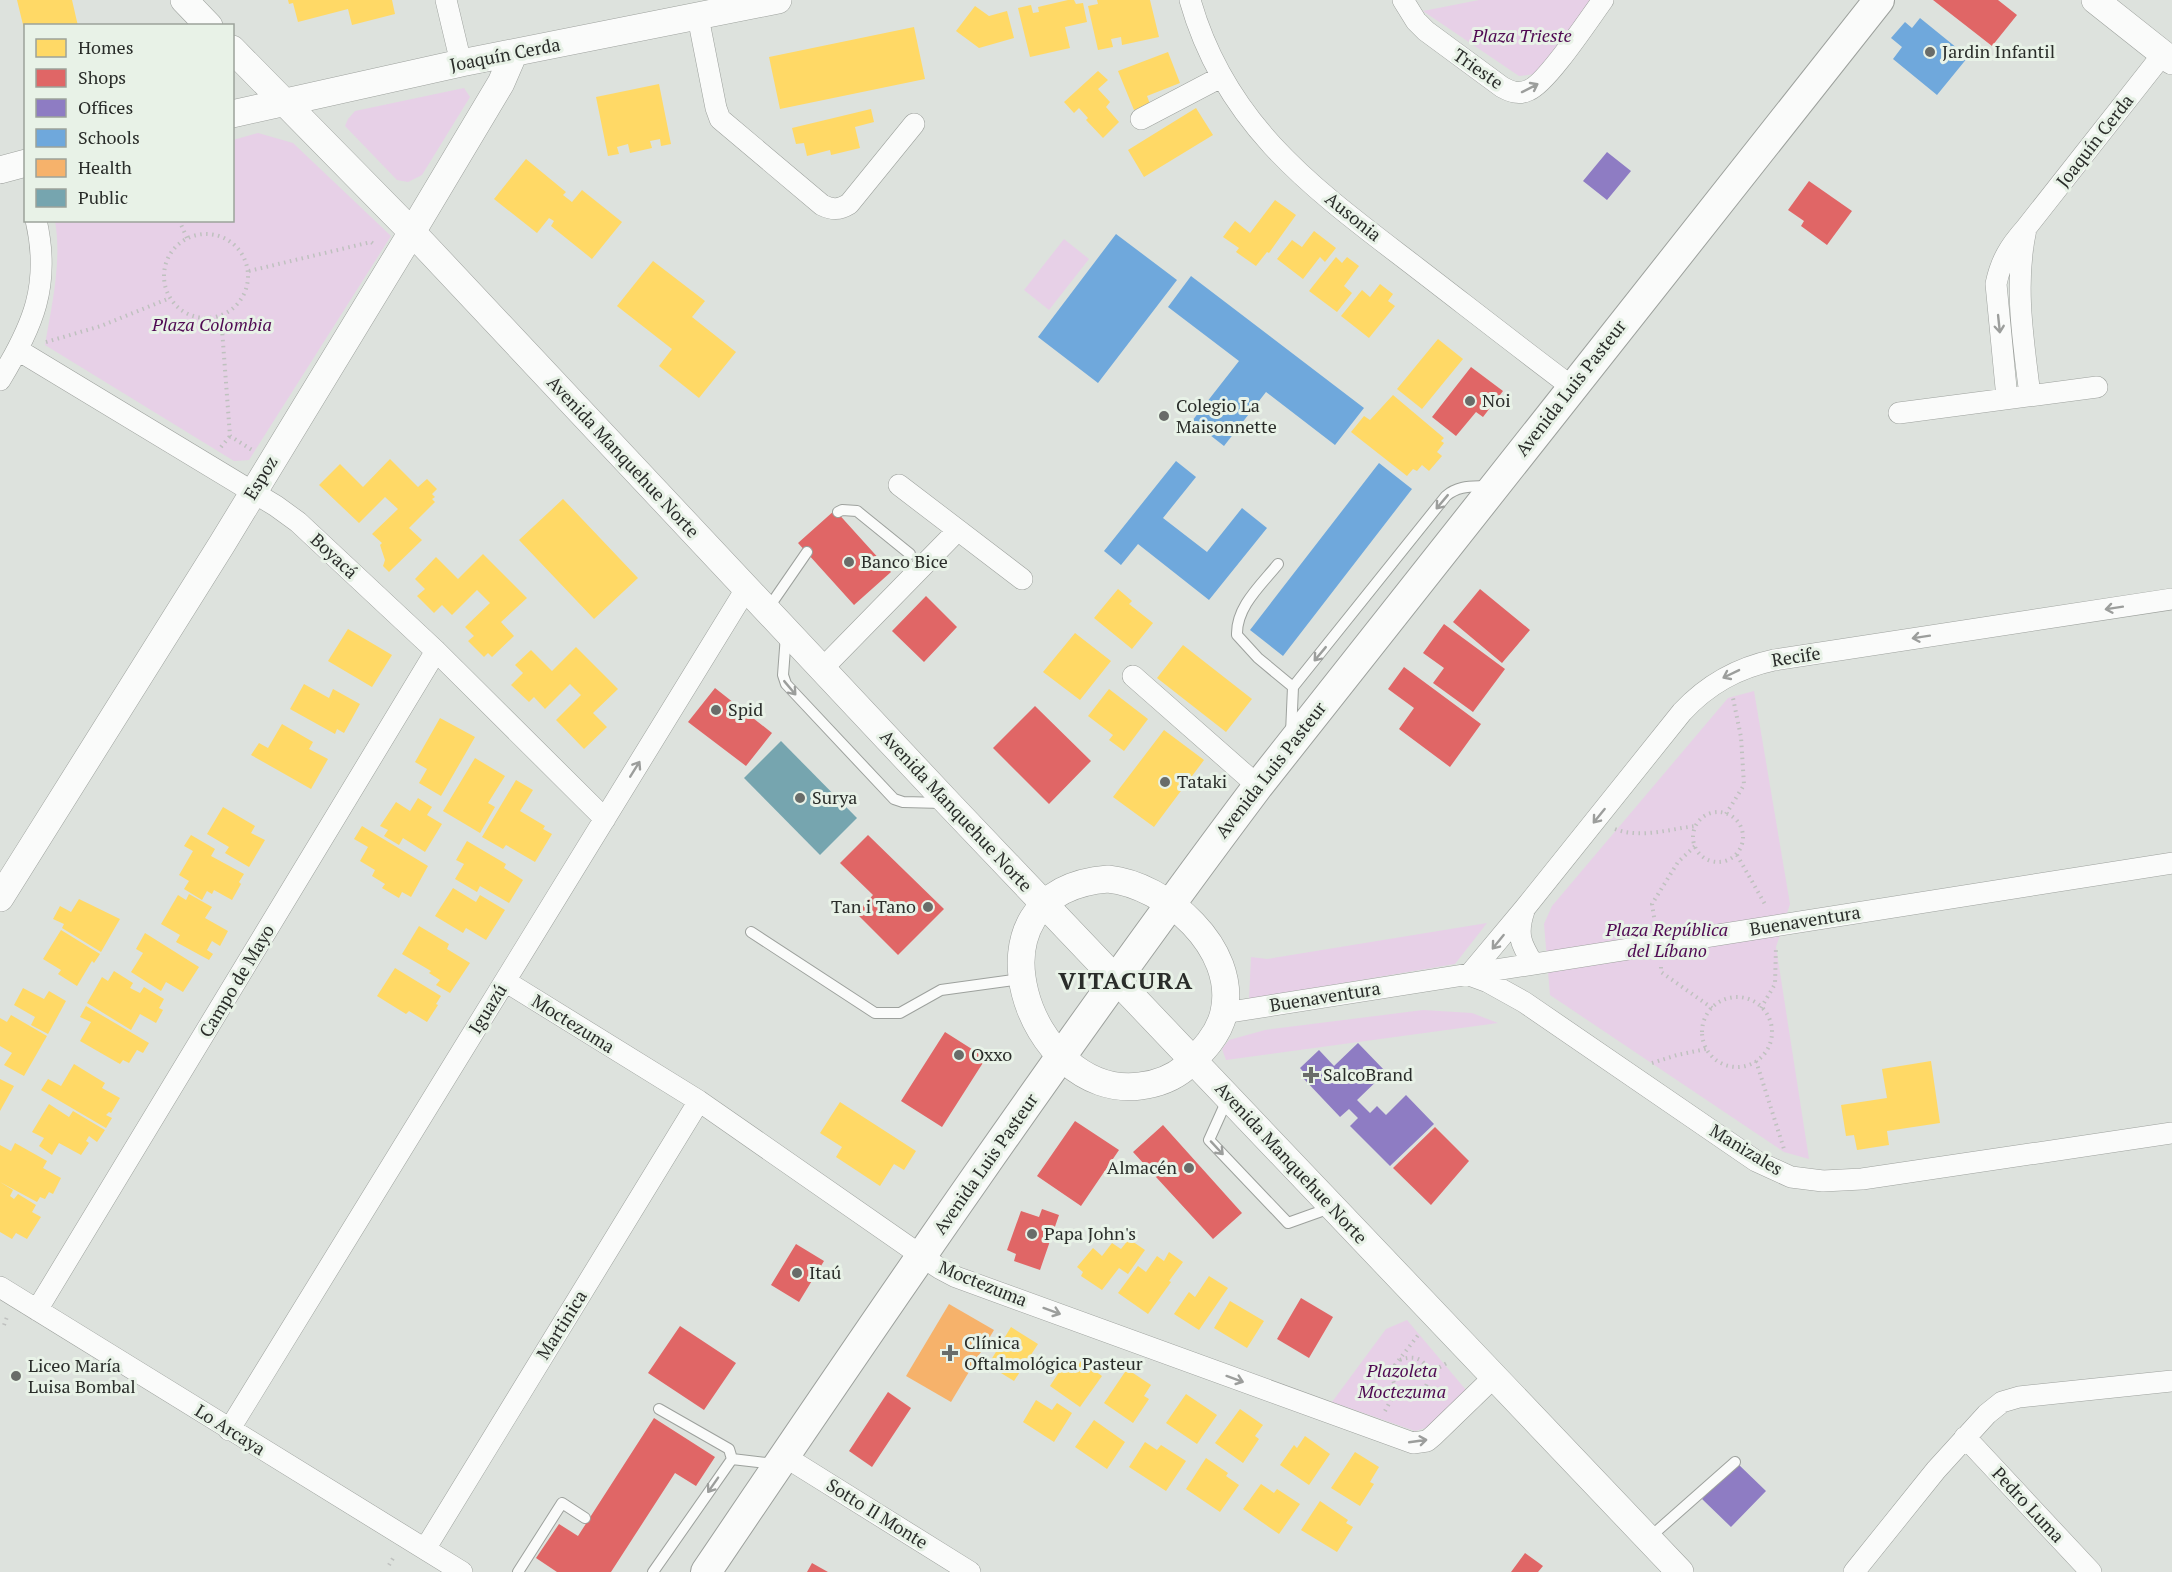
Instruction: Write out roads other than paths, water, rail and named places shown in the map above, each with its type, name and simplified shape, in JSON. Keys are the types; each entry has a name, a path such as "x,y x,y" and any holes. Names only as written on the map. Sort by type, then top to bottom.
{"main road":[{"name":"Avenida Luis Pasteur","path":"706,1572 1061,1055 1169,904 1258,786 1879,0"}],"street":[{"path":"184,0 207,24"},
{"path":"446,0 461,63"},
{"name":"Ausonia","path":"1190,0 1205,43 1221,77 1245,114 1288,162 1377,237 1572,387"},
{"name":"Trieste","path":"1403,0 1426,32 1502,87 1510,92 1520,93 1529,90 1546,76 1603,0"},
{"name":"Joaquín Cerda","path":"2007,398 1996,284 2008,248 2168,57 2094,0"},
{"name":"Joaquín Cerda","path":"234,114 461,63 770,1"},
{"path":"698,16 720,119 829,209 843,208 849,204 914,124"},
{"name":"Avenida Manquehue Norte","path":"234,51 412,232 949,804 1680,1572"},
{"name":"Espoz","path":"0,898 395,261 501,83 514,53"},
{"path":"1141,119 1221,77"},
{"path":"0,380 18,350 36,310 40,288 41,250 36,222"},
{"name":"Joaquín Cerda","path":"2026,228 2020,260 2020,314 2030,395"},
{"name":"Boyacá","path":"18,350 253,492 298,522 436,651 605,819"},
{"path":"1899,413 2097,387"},
{"path":"899,485 1022,579"},
{"path":"822,669 958,530"},
{"name":"Iguazú","path":"229,1430 746,589"},
{"name":"Recife","path":"1469,975 1682,712 1706,689 1728,675 1754,664 1774,660 2172,599"},
{"name":"Campo de Mayo","path":"37,1310 436,651"},
{"path":"1132,676 1258,786"},
{"name":"Buenaventura","path":"1224,1013 2172,863"},
{"path":"1108,879 1121,880 1146,888 1169,904 1198,929 1214,952 1224,981 1224,1013 1219,1028 1193,1060 1164,1081 1151,1085 1123,1087 1093,1079 1061,1055 1037,1023 1029,1005 1021,979 1021,952 1029,926 1044,904 1057,895 1079,884 1108,879"},
{"name":"Recife","path":"1525,908 1519,933 1521,942 1533,964"},
{"name":"Manizales","path":"1469,975 1488,982 1524,1002 1756,1161 1791,1177 1823,1181 1862,1179 2172,1133"},
{"name":"Moctezuma","path":"505,981 699,1101 922,1256 957,1277 1405,1442 1427,1441 1494,1377"},
{"name":"Martinica","path":"425,1549 699,1101"},
{"name":"Lo Arcaya","path":"0,1287 462,1572"},
{"path":"1854,1572 1907,1504 1994,1407 2010,1399 2172,1381"},
{"name":"Pedro Luma","path":"1965,1437 2091,1572"},
{"name":"Sotto Il Monte","path":"781,1460 970,1572"}],"lane":[{"path":"1291,744 1293,687 1446,496 1454,489 1494,486"},
{"path":"838,512 857,511 910,554"},
{"path":"766,610 807,552"},
{"path":"1278,564 1244,608 1237,622 1237,635 1258,658 1293,687"},
{"path":"787,632 783,675 786,684 879,783 897,801 949,804"},
{"path":"751,932 875,1013 900,1013 941,990 1021,979"},
{"path":"1228,1097 1209,1140 1288,1223 1333,1207"},
{"path":"659,1409 729,1449 732,1459"},
{"path":"732,1459 781,1460"},
{"path":"653,1572 732,1459"},
{"path":"1649,1538 1735,1461"},
{"path":"518,1572 562,1503 585,1518"}],"place":[{"name":"Jardin Infantil","path":"1930,52"},
{"name":"Noi","path":"1470,401"},
{"name":"Colegio La Maisonnette","path":"1164,416"},
{"name":"Banco Bice","path":"849,562"},
{"name":"Spid","path":"716,710"},
{"name":"Tataki","path":"1165,782"},
{"name":"Surya","path":"800,798"},
{"name":"Tan i Tano","path":"928,907"},
{"name":"Oxxo","path":"959,1055"},
{"name":"SalcoBrand","path":"1311,1075"},
{"name":"Almacén","path":"1189,1168"},
{"name":"Papa John's","path":"1032,1234"},
{"name":"Itaú","path":"797,1273"},
{"name":"Clínica Oftalmológica Pasteur","path":"950,1353"},
{"name":"Liceo María Luisa Bombal","path":"16,1376"}],"district":[{"name":"VITACURA","path":"1126,981"}],"park label":[{"name":"Plaza Trieste","path":"1522,36"},
{"name":"Plaza Colombia","path":"212,325"},
{"name":"Plaza República del Líbano","path":"1667,940"},
{"name":"Plazoleta Moctezuma","path":"1402,1381"}]}
